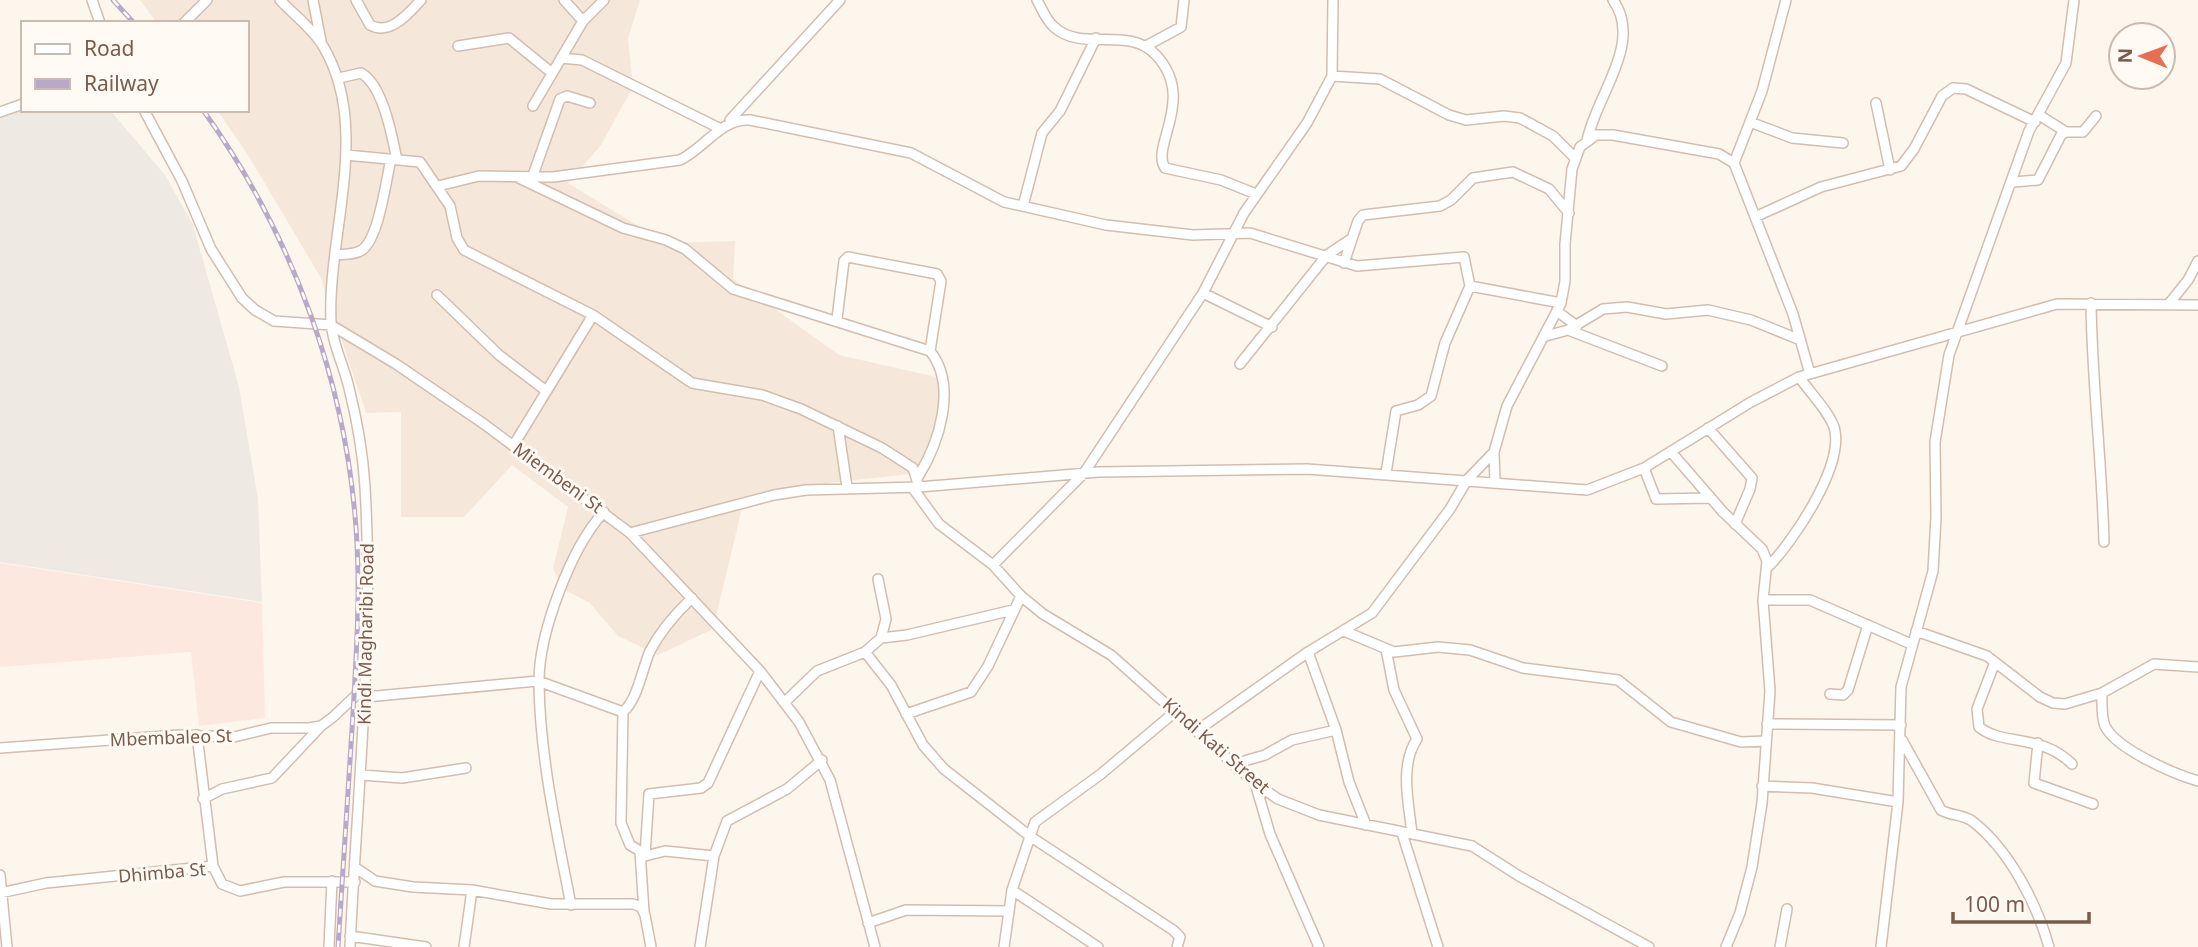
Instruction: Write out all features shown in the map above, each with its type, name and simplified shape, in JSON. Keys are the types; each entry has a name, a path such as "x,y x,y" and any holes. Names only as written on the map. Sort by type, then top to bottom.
{"street":[{"path":"92,0 99,21"},
{"path":"186,21 207,0"},
{"path":"279,0 322,43"},
{"path":"313,0 322,43 339,78 361,73 370,79 387,116 394,159 376,224 366,247 359,253 335,254"},
{"path":"356,0 370,25 376,28 396,23 421,0"},
{"path":"407,0 412,10"},
{"path":"564,0 583,21"},
{"path":"533,106 583,21 604,0"},
{"path":"346,155 394,159 424,165 438,186 479,176 532,178 680,160 692,154 730,121 840,0"},
{"path":"1037,0 1056,30 1096,38 1125,38 1146,46 1164,65 1172,80 1174,110 1162,164 1172,170 1221,180 1256,194"},
{"path":"1146,46 1181,27 1184,0"},
{"path":"993,565 1084,473 1203,293 1233,232 1256,194 1307,123 1332,76 1335,55 1333,0"},
{"path":"1587,141 1590,123 1607,86 1623,36 1623,23 1613,0"},
{"path":"1734,163 1775,50 1786,0"},
{"path":"1881,947 1898,802 1902,740 1901,687 1933,571 1937,420 1949,355 2037,119 2049,100 2067,56 2074,0"},
{"path":"458,46 509,38 552,73"},
{"path":"1023,206 1042,133 1060,111 1096,38"},
{"path":"561,58 582,60 722,129"},
{"path":"1332,76 1367,77 1391,82 1449,115 1466,120 1504,116 1520,118 1553,136 1574,157"},
{"name":"Kindi Magharibi Road","path":"339,78 346,155 345,196 335,254 331,325 349,387 364,483 367,685 350,947"},
{"path":"1755,217 1821,187 1890,170 1907,161 1937,104 1950,89 1966,89 2055,124 2066,131 2083,132 2096,116"},
{"path":"532,178 560,99 567,96 590,103"},
{"path":"2049,100 2055,124"},
{"path":"1877,103 1890,170"},
{"path":"0,112 21,105"},
{"name":"Miembeni St","path":"145,112 182,181 211,249 242,298 263,317 274,321 331,325 396,364 513,446 630,533 760,671 785,702 822,761 830,780 875,947"},
{"path":"730,121 750,120 779,124 911,153 934,163 984,194 1023,206 1143,230 1193,235 1250,233 1364,267 1421,259 1464,257 1470,286 1445,343 1431,396 1418,405 1396,411 1386,473"},
{"path":"1750,122 1807,142 1843,143"},
{"path":"2014,182 2038,180 2049,154 2066,131"},
{"path":"1495,482 1494,452 1507,406 1560,307 1565,281 1565,244 1574,157 1587,141 1601,135 1629,137 1719,154 1734,163 1793,314 1798,340 1810,374"},
{"path":"1344,263 1351,239 1363,215 1440,206 1451,200 1469,180 1518,173 1542,184 1556,195 1569,213"},
{"path":"514,176 623,228 676,244 733,289 836,319 930,351 938,360 943,396 936,443 916,484"},
{"name":"Kindi Kati Street","path":"438,186 450,206 457,237 464,250 593,315 692,383 762,395 838,426 900,459 939,523 993,565 1021,596 1043,614 1111,655 1255,783 1296,807 1366,825 1472,846 1519,876 1649,947"},
{"path":"1240,364 1327,255 1351,239"},
{"path":"836,319 844,261 848,257 937,274 940,288 930,351"},
{"path":"2168,305 2188,280 2198,261"},
{"path":"1470,286 1560,307 1572,328 1662,366"},
{"path":"1203,293 1272,327"},
{"path":"437,295 499,355 545,390"},
{"path":"2091,303 2092,369 2100,436 2104,542"},
{"path":"630,533 774,495 847,487 1084,473 1307,468 1587,490 1644,468 1799,377 2057,304 2198,305"},
{"path":"1546,336 1572,328 1595,312 1614,307 1666,314 1698,309 1751,320 1798,340"},
{"path":"513,446 593,315"},
{"path":"1767,568 1805,522 1833,453 1836,432 1832,421 1799,377"},
{"path":"838,426 847,487"},
{"path":"1708,428 1752,478 1735,524"},
{"path":"1198,730 1308,652 1372,613 1450,509 1467,480 1494,452"},
{"path":"1671,452 1735,524 1762,549 1767,568 1763,600 1769,648 1762,786 1752,867 1740,913 1726,947"},
{"path":"1644,468 1656,499 1711,498"},
{"path":"571,905 543,739 538,681 544,647 565,577 588,529 604,512"},
{"path":"878,579 886,619 881,638"},
{"path":"906,714 971,692 988,666 1021,596"},
{"path":"1763,600 1801,597 1911,644"},
{"path":"643,856 625,837 621,823 623,712 631,702 641,671 661,632 692,598"},
{"path":"785,702 817,671 864,652 881,638 907,635 1013,610"},
{"path":"1830,694 1847,692 1868,625"},
{"path":"1344,631 1401,653 1438,647 1470,650 1523,668 1618,680 1651,710 1671,722 1741,742 1766,741"},
{"path":"1916,631 1961,645 1995,662 2053,704 2065,704 2102,693 2154,664 2198,667"},
{"path":"1386,649 1394,690 1417,739 1408,759 1407,834 1438,947"},
{"path":"864,652 891,685 923,745 944,769 1031,836 1173,930 1180,937 1177,947"},
{"path":"1308,652 1336,730 1349,782 1366,825"},
{"path":"1995,662 1977,709 1979,727 1995,735 2038,743 2063,755 2072,764"},
{"path":"651,947 645,914 643,856 649,794 701,788 708,783 760,671"},
{"path":"366,697 538,681 623,712"},
{"path":"203,799 209,793 222,789 272,778 321,726 367,685"},
{"path":"2102,693 2104,723 2112,735 2165,770 2198,782"},
{"path":"1004,947 1012,890 1040,817 1101,774 1176,710"},
{"path":"1767,724 1901,725"},
{"name":"Mbembaleo St","path":"0,748 197,735 234,737 271,729 321,726"},
{"path":"1234,764 1265,755 1292,740 1336,730"},
{"path":"197,735 213,866"},
{"path":"1902,740 1941,810 1962,816 1980,828 2029,893 2049,947"},
{"path":"2038,743 2034,783 2093,804"},
{"path":"700,947 714,856 723,826 730,817 787,789 822,761"},
{"path":"362,775 402,778 466,768"},
{"path":"1255,783 1270,834 1319,947"},
{"path":"1762,786 1812,788 1898,802"},
{"path":"643,856 665,851 714,856"},
{"name":"Dhimba St","path":"1,893 46,883 213,866 222,884 240,891 284,882 355,882"},
{"path":"356,868 368,878 387,884 438,890 472,890 571,905 633,904 641,907 645,914"},
{"path":"0,875 7,947"},
{"path":"329,947 332,881"},
{"path":"464,947 472,890"},
{"path":"1012,890 1098,947"},
{"path":"1780,947 1787,909"},
{"path":"868,923 906,910 1009,911"},
{"path":"350,936 426,947"}],"shaded area":[{"path":"140,0 640,0 628,38 633,87 601,145 568,183 666,243 735,241 733,279 839,355 941,378 945,426 928,472 829,483 743,504 713,629 658,655 618,636 590,603 563,589 553,568 568,507 512,465 464,517 401,517 401,412 366,413 321,278 248,155 218,112 248,112 248,21 156,21"},
{"path":"21,111 112,112 165,175 193,225 239,387 258,499 262,602 0,562 0,119"},
{"path":"0,563 262,603 265,718 199,726 191,652 0,667"}],"railway":[{"path":"113,0 132,21"},
{"path":"204,112 264,209 290,262 329,372 352,486 358,565 357,629 338,947"}]}
